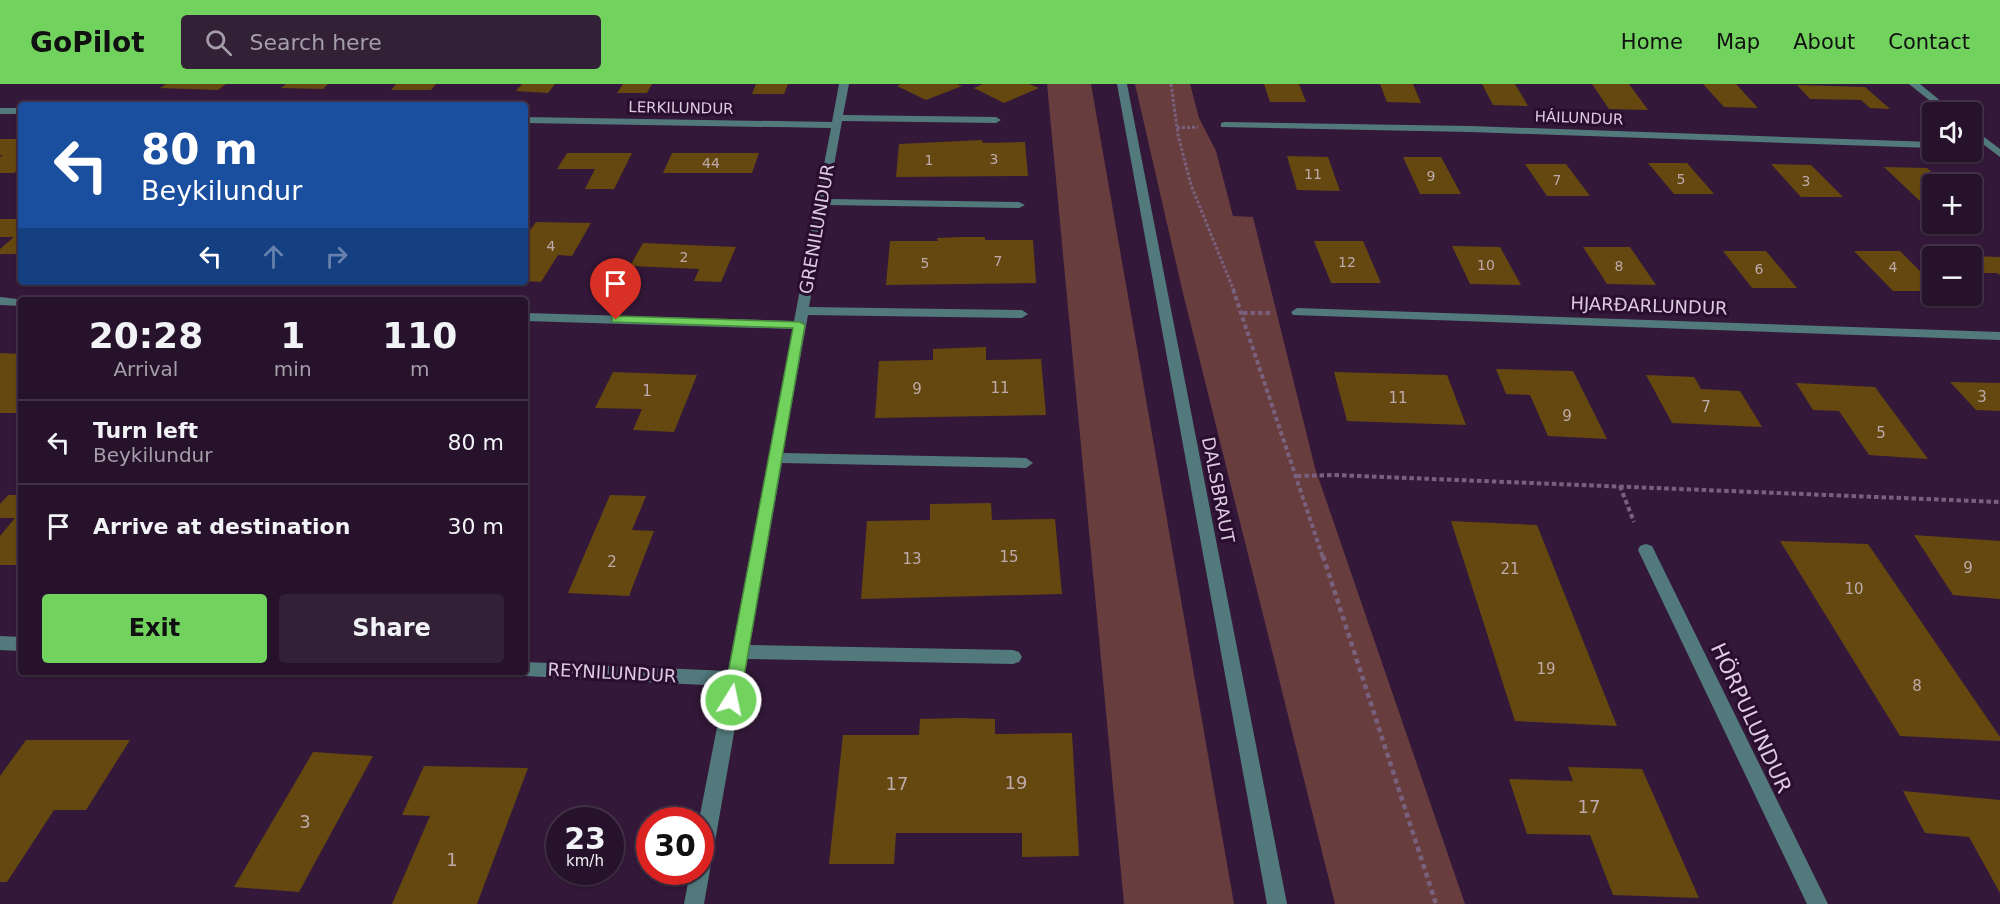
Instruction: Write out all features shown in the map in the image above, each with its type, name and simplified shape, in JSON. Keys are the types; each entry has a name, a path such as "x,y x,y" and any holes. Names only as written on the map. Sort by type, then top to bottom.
{"street":[{"name":"GRENILUNDUR","path":"712,807 844,84"},
{"name":"DALSBRAUT","path":"1122,84 1277,904"},
{"path":"1914,84 1936,102"},
{"path":"0,111 18,111"},
{"name":"LERKILUNDUR","path":"528,120 837,122 996,120"},
{"name":"HÁILUNDUR","path":"1225,125 1470,129 1922,145"},
{"path":"1982,139 1996,151"},
{"path":"822,202 1019,205"},
{"path":"0,301 18,302"},
{"name":"HJARÐARLUNDUR","path":"1297,312 2000,336"},
{"path":"528,317 801,318 1022,314"},
{"path":"775,458 1026,463"},
{"name":"HÖRPULUNDUR","path":"1646,550 1788,848 1818,904"},
{"path":"0,643 18,644"},
{"path":"740,652 1013,657"},
{"name":"REYNILUNDUR","path":"528,669 735,679"},
{"name":"GRENILUNDUR","path":"694,904 697,885"}],"path":[{"path":"1171,84 1178,135 1191,185 1243,313 1436,904"},
{"path":"1297,476 1334,475 2000,502"},
{"path":"1620,486 1646,550"}],"shaded area":[{"path":"1047,84 1091,84 1234,904 1124,904"},
{"path":"1135,84 1190,84 1199,118 1216,151 1233,216 1253,217 1315,468 1465,904 1335,904 1182,289"}],"building":[{"path":"166,84 226,84 218,90 160,88"},
{"path":"286,84 328,84 323,89 281,88"},
{"path":"396,84 436,84 431,90 391,90"},
{"path":"522,84 555,84 548,93 516,91"},
{"path":"623,84 652,84 647,93 617,93"},
{"path":"756,84 788,84 784,94 752,94"},
{"path":"901,84 957,84 962,86 926,100 897,86"},
{"path":"983,84 1029,84 1039,88 1004,103 974,88"},
{"path":"1264,84 1299,84 1306,102 1270,102"},
{"path":"1380,84 1413,84 1421,103 1387,102"},
{"path":"1482,84 1515,84 1528,106 1493,105"},
{"path":"1592,84 1629,84 1648,110 1609,109"},
{"path":"1703,84 1736,84 1758,108 1724,107"},
{"path":"1797,85 1865,87 1890,109 1870,108 1861,100 1810,99"},
{"path":"0,139 18,139 18,170 14,173 0,173 0,157 3,155 0,155"},
{"path":"982,140 983,143 1025,142 1028,176 896,177 899,144"},
{"path":"567,153 632,153 614,189 585,189 595,169 557,169"},
{"path":"672,153 759,153 752,173 663,173"},
{"path":"1287,156 1328,157 1340,191 1297,190"},
{"path":"1403,157 1441,157 1461,194 1420,194"},
{"path":"1648,163 1687,163 1714,194 1674,194"},
{"path":"1525,164 1566,164 1590,196 1547,196"},
{"path":"1771,164 1811,165 1843,197 1801,197"},
{"path":"1884,167 1927,168 1934,174 1922,174 1921,202"},
{"path":"0,219 18,219 18,254 0,254 0,249 14,237 0,237"},
{"path":"536,222 591,223 572,256 558,255 541,282 528,281 528,233"},
{"path":"985,237 985,240 1033,240 1036,283 886,285 890,241 938,241 937,238"},
{"path":"1314,241 1363,241 1381,283 1331,283"},
{"path":"643,243 736,247 721,282 694,281 699,269 630,266"},
{"path":"1452,246 1500,247 1521,285 1470,284"},
{"path":"1583,247 1630,247 1656,285 1607,284"},
{"path":"1723,251 1766,251 1797,288 1752,288"},
{"path":"1854,251 1900,251 1922,273 1922,291 1893,291"},
{"path":"1982,256 2000,257 2000,275 1982,273"},
{"path":"986,347 986,360 1041,359 1046,415 875,418 879,361 933,360 933,349"},
{"path":"0,353 18,354 18,413 0,413"},
{"path":"1496,369 1573,371 1607,439 1548,436 1530,395 1506,394"},
{"path":"613,372 697,375 674,432 633,430 642,409 595,408"},
{"path":"1334,372 1447,375 1466,425 1347,421"},
{"path":"1646,375 1694,377 1701,389 1740,391 1762,427 1672,423"},
{"path":"1950,382 2000,383 2000,411 1976,410"},
{"path":"1796,383 1875,387 1928,459 1869,455 1839,411 1813,410"},
{"path":"8,495 18,495 18,565 0,565 0,536 15,518 0,518 0,504"},
{"path":"610,495 646,496 632,530 654,531 629,596 568,593"},
{"path":"991,503 992,520 1055,519 1062,594 861,599 867,521 930,520 930,504"},
{"path":"1451,521 1537,525 1617,726 1515,721"},
{"path":"1914,535 2000,541 2000,599 1953,595"},
{"path":"1780,541 1868,544 2000,737 2000,741 1900,736"},
{"path":"920,719 995,719 995,734 1072,733 1079,856 1022,857 1022,833 896,833 894,864 829,864 843,735 919,735"},
{"path":"26,740 130,740 86,810 54,810 7,882 0,882 0,776"},
{"path":"313,752 373,756 299,892 234,887"},
{"path":"424,766 528,768 477,904 392,904 430,816 402,815"},
{"path":"1568,767 1642,769 1699,898 1613,895 1590,835 1527,834 1509,779 1573,781"},
{"path":"1903,791 2000,800 2000,893 1969,837 1925,833"}],"route":[{"path":"616,320 800,325 731,700"}]}
